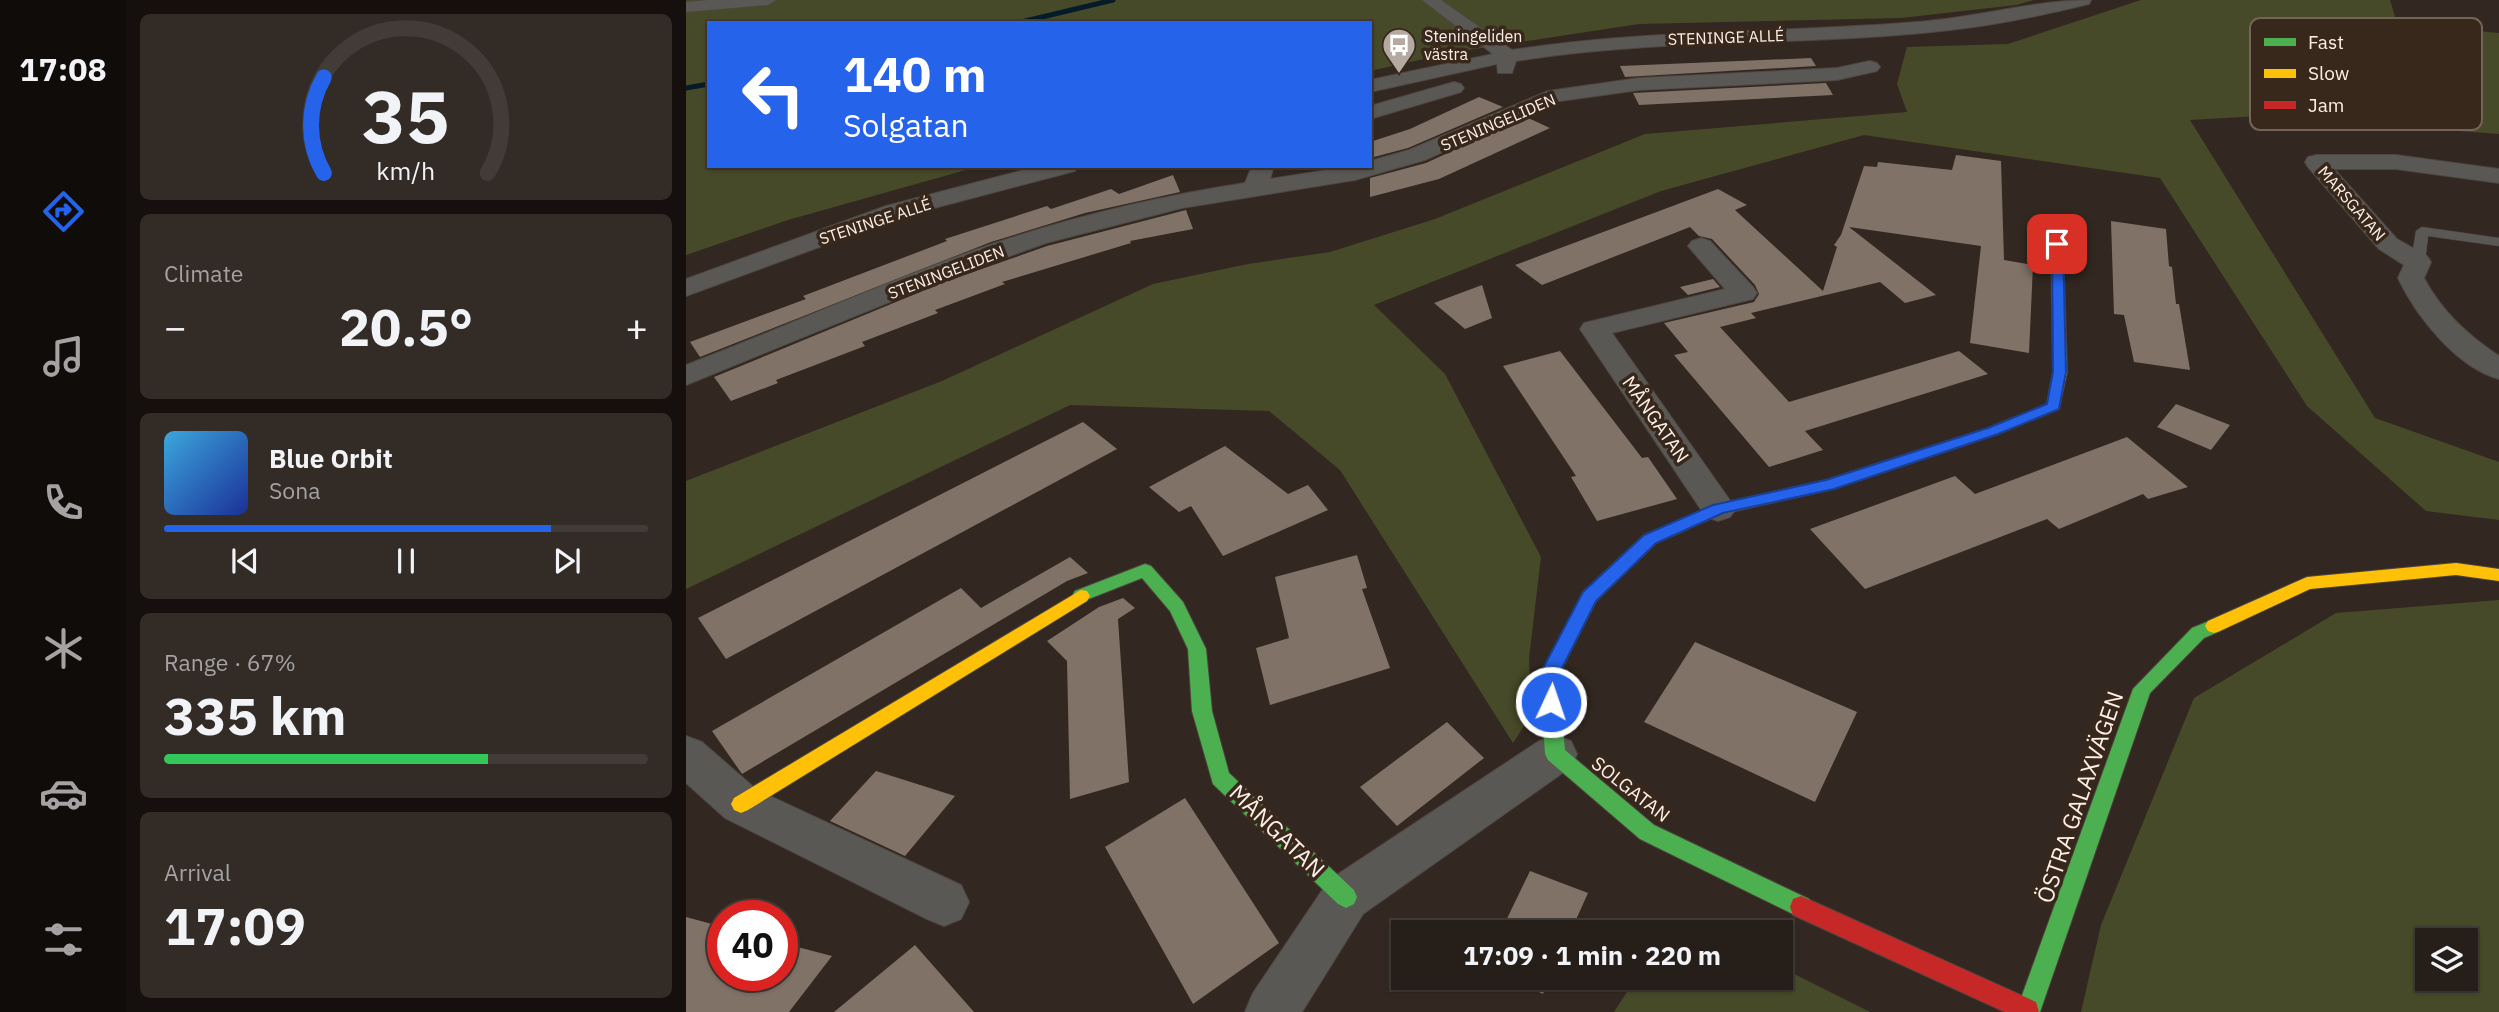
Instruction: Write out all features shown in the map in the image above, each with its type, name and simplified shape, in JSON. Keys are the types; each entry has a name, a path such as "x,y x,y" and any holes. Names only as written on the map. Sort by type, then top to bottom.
{"street":[{"path":"686,7 768,0"},
{"path":"1372,112 1504,72 1508,56 1430,0"},
{"name":"STENINGE ALLÉ","path":"1372,86 1508,56 1642,40 1890,30 1979,22 2083,0"},
{"name":"STENINGELIDEN","path":"1372,168 1417,155 1548,97 1639,84 1837,74 1870,67"},
{"name":"MARSGATAN","path":"2418,262 2388,244 2316,162 2396,162 2499,176"},
{"name":"STENINGE ALLÉ","path":"686,288 895,211 1059,168"},
{"name":"STENINGELIDEN","path":"686,376 966,262 1027,241 1259,177 1347,175 1372,168"},
{"path":"1272,1012 1346,897 1555,754 1549,676 1589,597 1650,539 1718,509 1828,485 1993,431 2054,406 2060,372 2057,244"},
{"name":"MÅNGATAN","path":"1702,246 1743,293 1594,329 1718,509"},
{"path":"2418,262 2411,278 2420,299 2450,336 2499,370"},
{"name":"ÖSTRA GALAXVÄGEN","path":"2028,1011 2142,689 2198,633 2307,583 2456,569 2499,575"},
{"name":"MÅNGATAN","path":"741,804 1083,594 1144,570 1177,607 1198,649 1202,711 1220,778 1346,897"},
{"name":"SOLGATAN","path":"1555,754 1647,832 1758,888 2028,1011"},
{"path":"686,755 741,804 944,902"}],"lane":[{"path":"2418,262 2422,231 2499,242"}],"green space":[{"path":"686,0 2034,0 2016,5 1901,18 1639,24 1455,52 1372,71 1372,21 707,21 707,168 973,168 788,220 686,255"},
{"path":"2141,0 2390,0 2395,18 2250,18 2250,117 2190,120 2375,418 2499,462 2499,520 2426,511 2307,406 2160,178 1864,135 1661,191 1374,305 1445,374 1541,557 1529,658 1531,715 1513,743 1340,470 1269,411 1070,405 686,589 686,481 942,381 1153,284 1248,264 1330,252 1435,219 1645,134 1907,112 1897,84 1907,47 2008,44"},
{"path":"2482,31 2499,33 2499,134 2446,130 2482,130"},
{"path":"2499,600 2499,1012 2081,1012 2101,925 2194,698 2336,613"},
{"path":"1793,974 1870,1012 1614,1012 1628,990 1793,990"}],"building":[{"path":"1811,58 1816,66 1625,77 1620,66"},
{"path":"1826,83 1833,95 1639,105 1633,93"},
{"path":"1479,97 1503,107 1408,148 1372,157 1372,141 1410,129"},
{"path":"1526,117 1550,128 1439,179 1370,197 1370,178 1426,163"},
{"path":"1956,155 2001,161 2004,260 2033,265 2029,353 1970,343 1981,246 1849,227 1936,295 1905,303 1880,282 1751,313 1756,318 1720,327 1789,402 1959,351 1988,374 1805,431 1823,450 1769,467 1674,355 1688,352 1664,323 1754,302 1759,294 1755,285 1712,239 1699,236 1690,227 1542,285 1515,265 1718,189 1747,205 1735,210 1823,291 1837,247 1834,245 1841,235 1864,166 1877,167 1878,162 1952,170"},
{"path":"1173,175 1180,192 1085,213 991,242 700,357 690,342 806,299 803,296 947,241 945,239 1047,206 1051,209 1111,189 1119,194"},
{"path":"1186,210 1193,229 1130,241 1131,243 1002,282 1005,284 935,310 938,313 862,342 865,346 776,380 778,383 731,401 714,377 942,283 1047,246"},
{"path":"2111,221 2166,229 2169,266 2172,267 2176,304 2179,304 2190,370 2134,362 2124,315 2114,314"},
{"path":"1713,279 1720,287 1688,295 1680,287"},
{"path":"1482,285 1492,318 1465,329 1434,303"},
{"path":"1560,351 1642,458 1648,457 1677,499 1597,521 1571,477 1576,476 1503,366"},
{"path":"2176,404 2230,425 2211,450 2157,427"},
{"path":"1083,422 1117,449 726,659 698,618"},
{"path":"2127,437 2188,487 2148,499 2143,494 2059,529 2047,519 1865,589 1810,529 1955,476 1975,494"},
{"path":"1225,446 1288,494 1308,485 1328,510 1223,556 1191,506 1179,512 1149,487"},
{"path":"1357,555 1367,588 1362,589 1390,668 1270,705 1256,648 1289,638 1275,577"},
{"path":"1070,557 1088,573 1067,581 742,774 712,731 961,588 981,608"},
{"path":"1123,598 1135,608 1118,619 1129,782 1070,799 1067,661 1047,641 1099,607"},
{"path":"1695,642 1857,712 1815,802 1644,722"},
{"path":"1447,722 1484,758 1397,826 1360,787"},
{"path":"876,771 955,796 905,856 830,821"},
{"path":"1185,798 1279,943 1193,1004 1105,847"},
{"path":"1530,871 1588,893 1576,920 1506,920"},
{"path":"686,917 707,923 707,991 798,991 798,947 832,956 789,1012 686,1012"},
{"path":"915,945 974,1012 834,1012"}],"waterway":[{"path":"1025,21 1113,0"},
{"path":"686,88 707,84"}],"traffic: fast":[{"path":"2057,244 2060,372"},
{"path":"1682,525 1650,539 1589,597 1549,676 1555,754 1647,832 1801,907"},
{"path":"1081,596 1145,570 1177,607 1197,649 1202,711 1220,778 1346,897"},
{"path":"2028,1012 2142,689 2198,633 2214,626"}],"traffic: slow":[{"path":"1682,525 1718,509 1828,485 1993,431 2054,406 2060,372"},
{"path":"2214,626 2307,583 2456,569 2499,575"},
{"path":"741,804 1081,596"}],"traffic: jam":[{"path":"1801,907 2028,1010"}],"place":[{"name":"Steningeliden västra","path":"1399,75"}],"route":[{"path":"1551,702 1549,676 1589,597 1650,539 1718,509 1828,485 1993,431 2054,406 2060,372 2057,244"}]}
